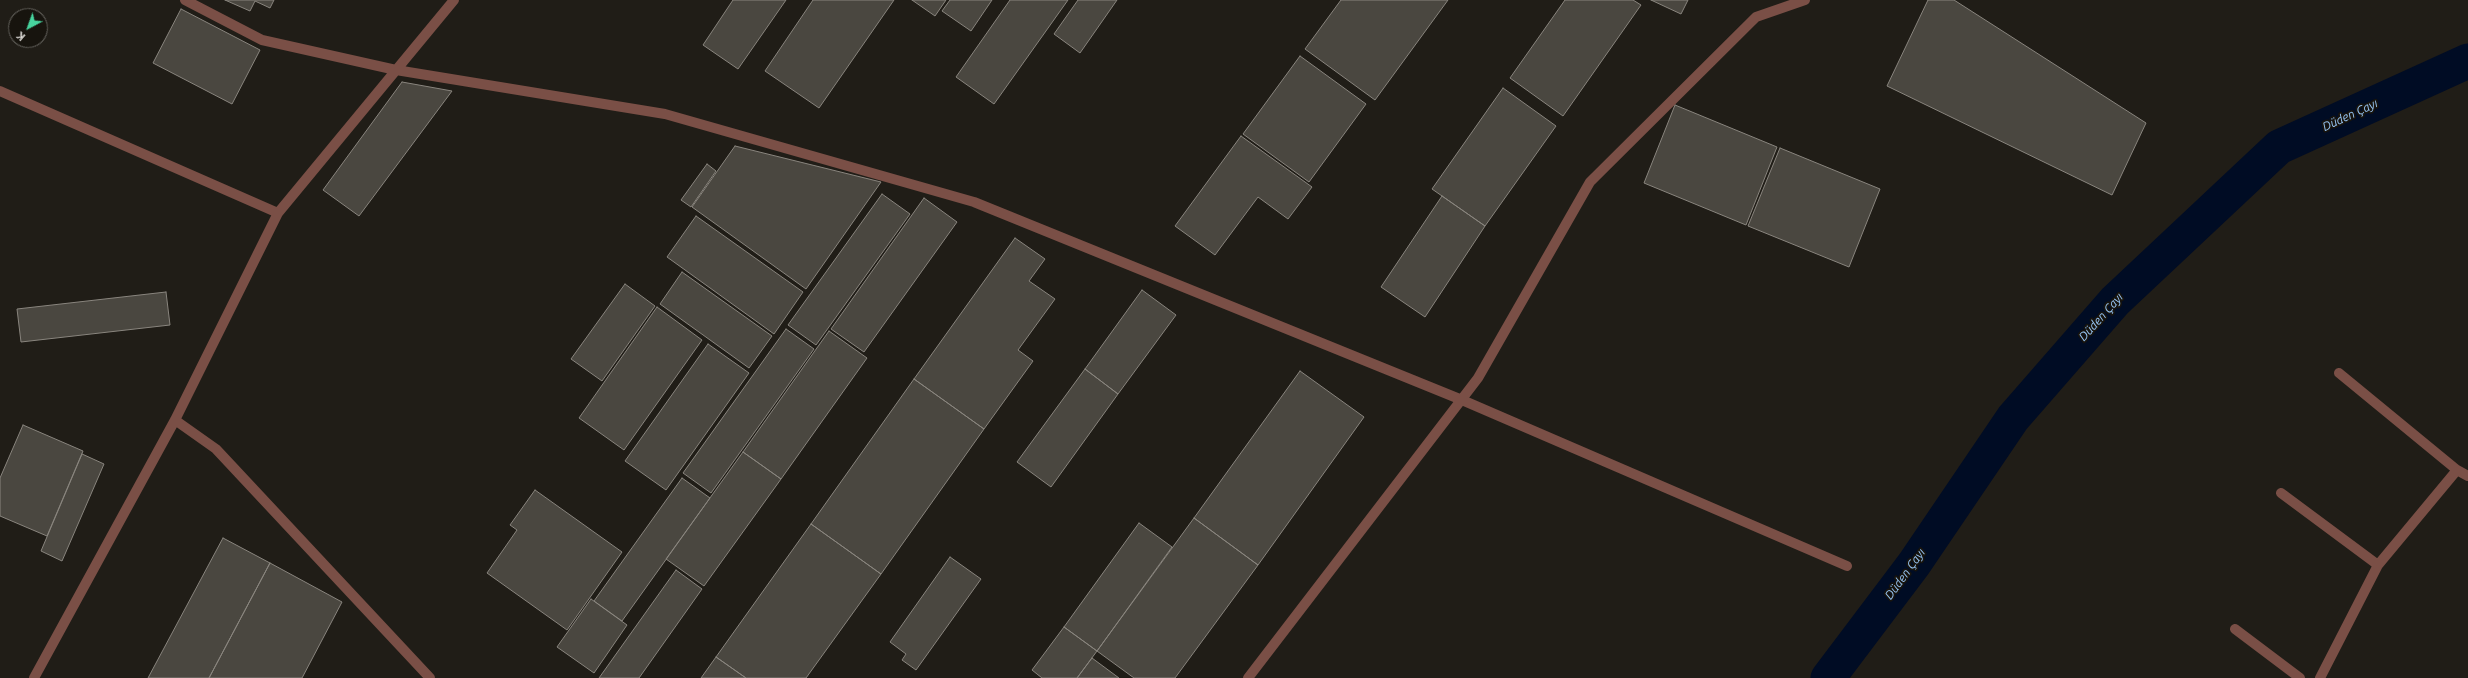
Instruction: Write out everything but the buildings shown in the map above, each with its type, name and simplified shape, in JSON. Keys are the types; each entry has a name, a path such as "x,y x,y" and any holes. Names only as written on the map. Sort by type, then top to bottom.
{"street":[{"path":"185,0 262,40 396,70 665,114 974,202 1462,400 1847,566"},
{"path":"34,678 175,420 278,213 454,0"},
{"path":"1248,678 1478,378 1590,182 1756,17 1805,0"},
{"path":"0,91 278,213"},
{"path":"2339,373 2457,470 2468,476"},
{"path":"175,420 216,449 430,678"},
{"path":"2320,678 2378,565 2457,470"},
{"path":"2281,493 2378,565"},
{"path":"2235,629 2300,678"}],"waterway":[{"name":"Düden Çayı","path":"1828,678 1914,564 2013,418 2115,301 2279,147 2468,61"}]}
